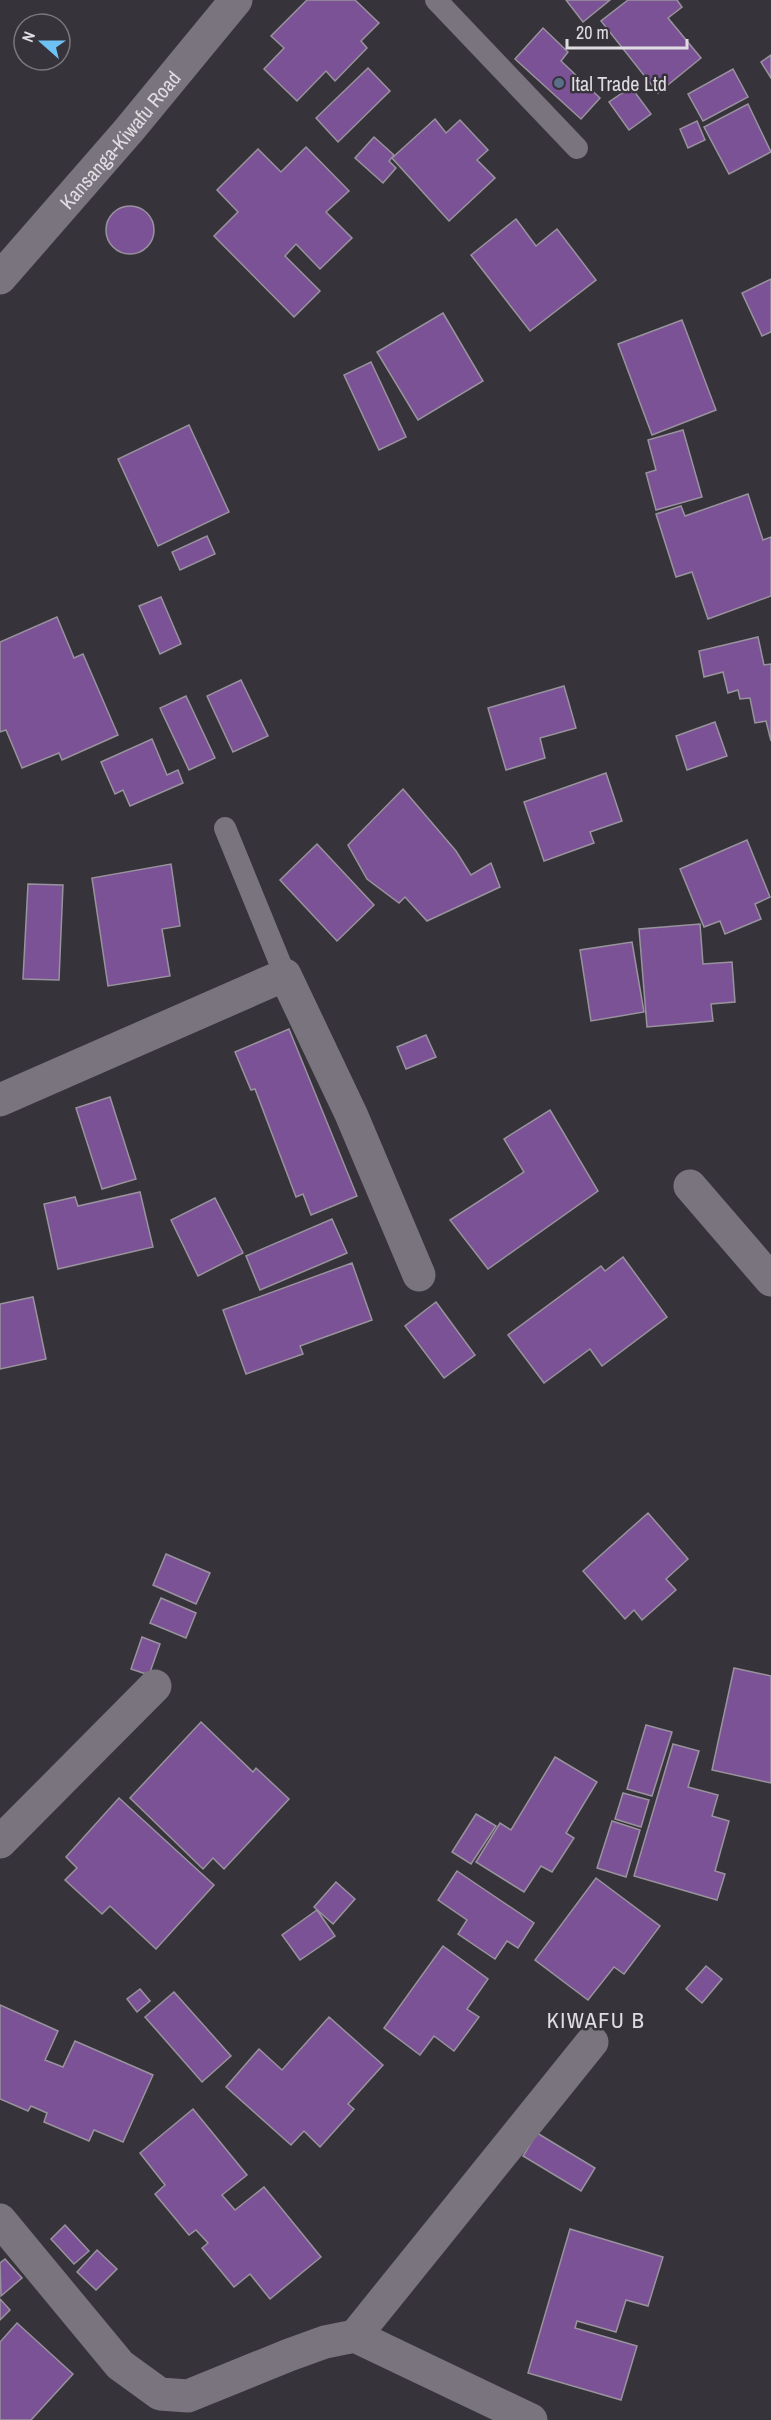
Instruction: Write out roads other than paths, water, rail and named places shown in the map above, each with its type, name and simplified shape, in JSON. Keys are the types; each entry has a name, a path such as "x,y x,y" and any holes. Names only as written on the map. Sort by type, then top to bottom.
{"street":[{"name":"Kansanga-Kiwafu Road","path":"0,278 129,130 236,0"},
{"path":"0,1100 285,975 351,1114 419,1275"},
{"path":"690,1186 771,1280"},
{"path":"0,1842 155,1686"},
{"path":"355,2336 592,2042"},
{"path":"0,2220 120,2365 160,2394 188,2396 325,2342 355,2336 531,2420"}],"lane":[{"path":"436,0 577,148"},
{"path":"225,828 285,975"}],"place":[{"name":"Ital Trade Ltd","path":"559,83"}],"district":[{"name":"KIWAFU B","path":"596,2020"}]}
